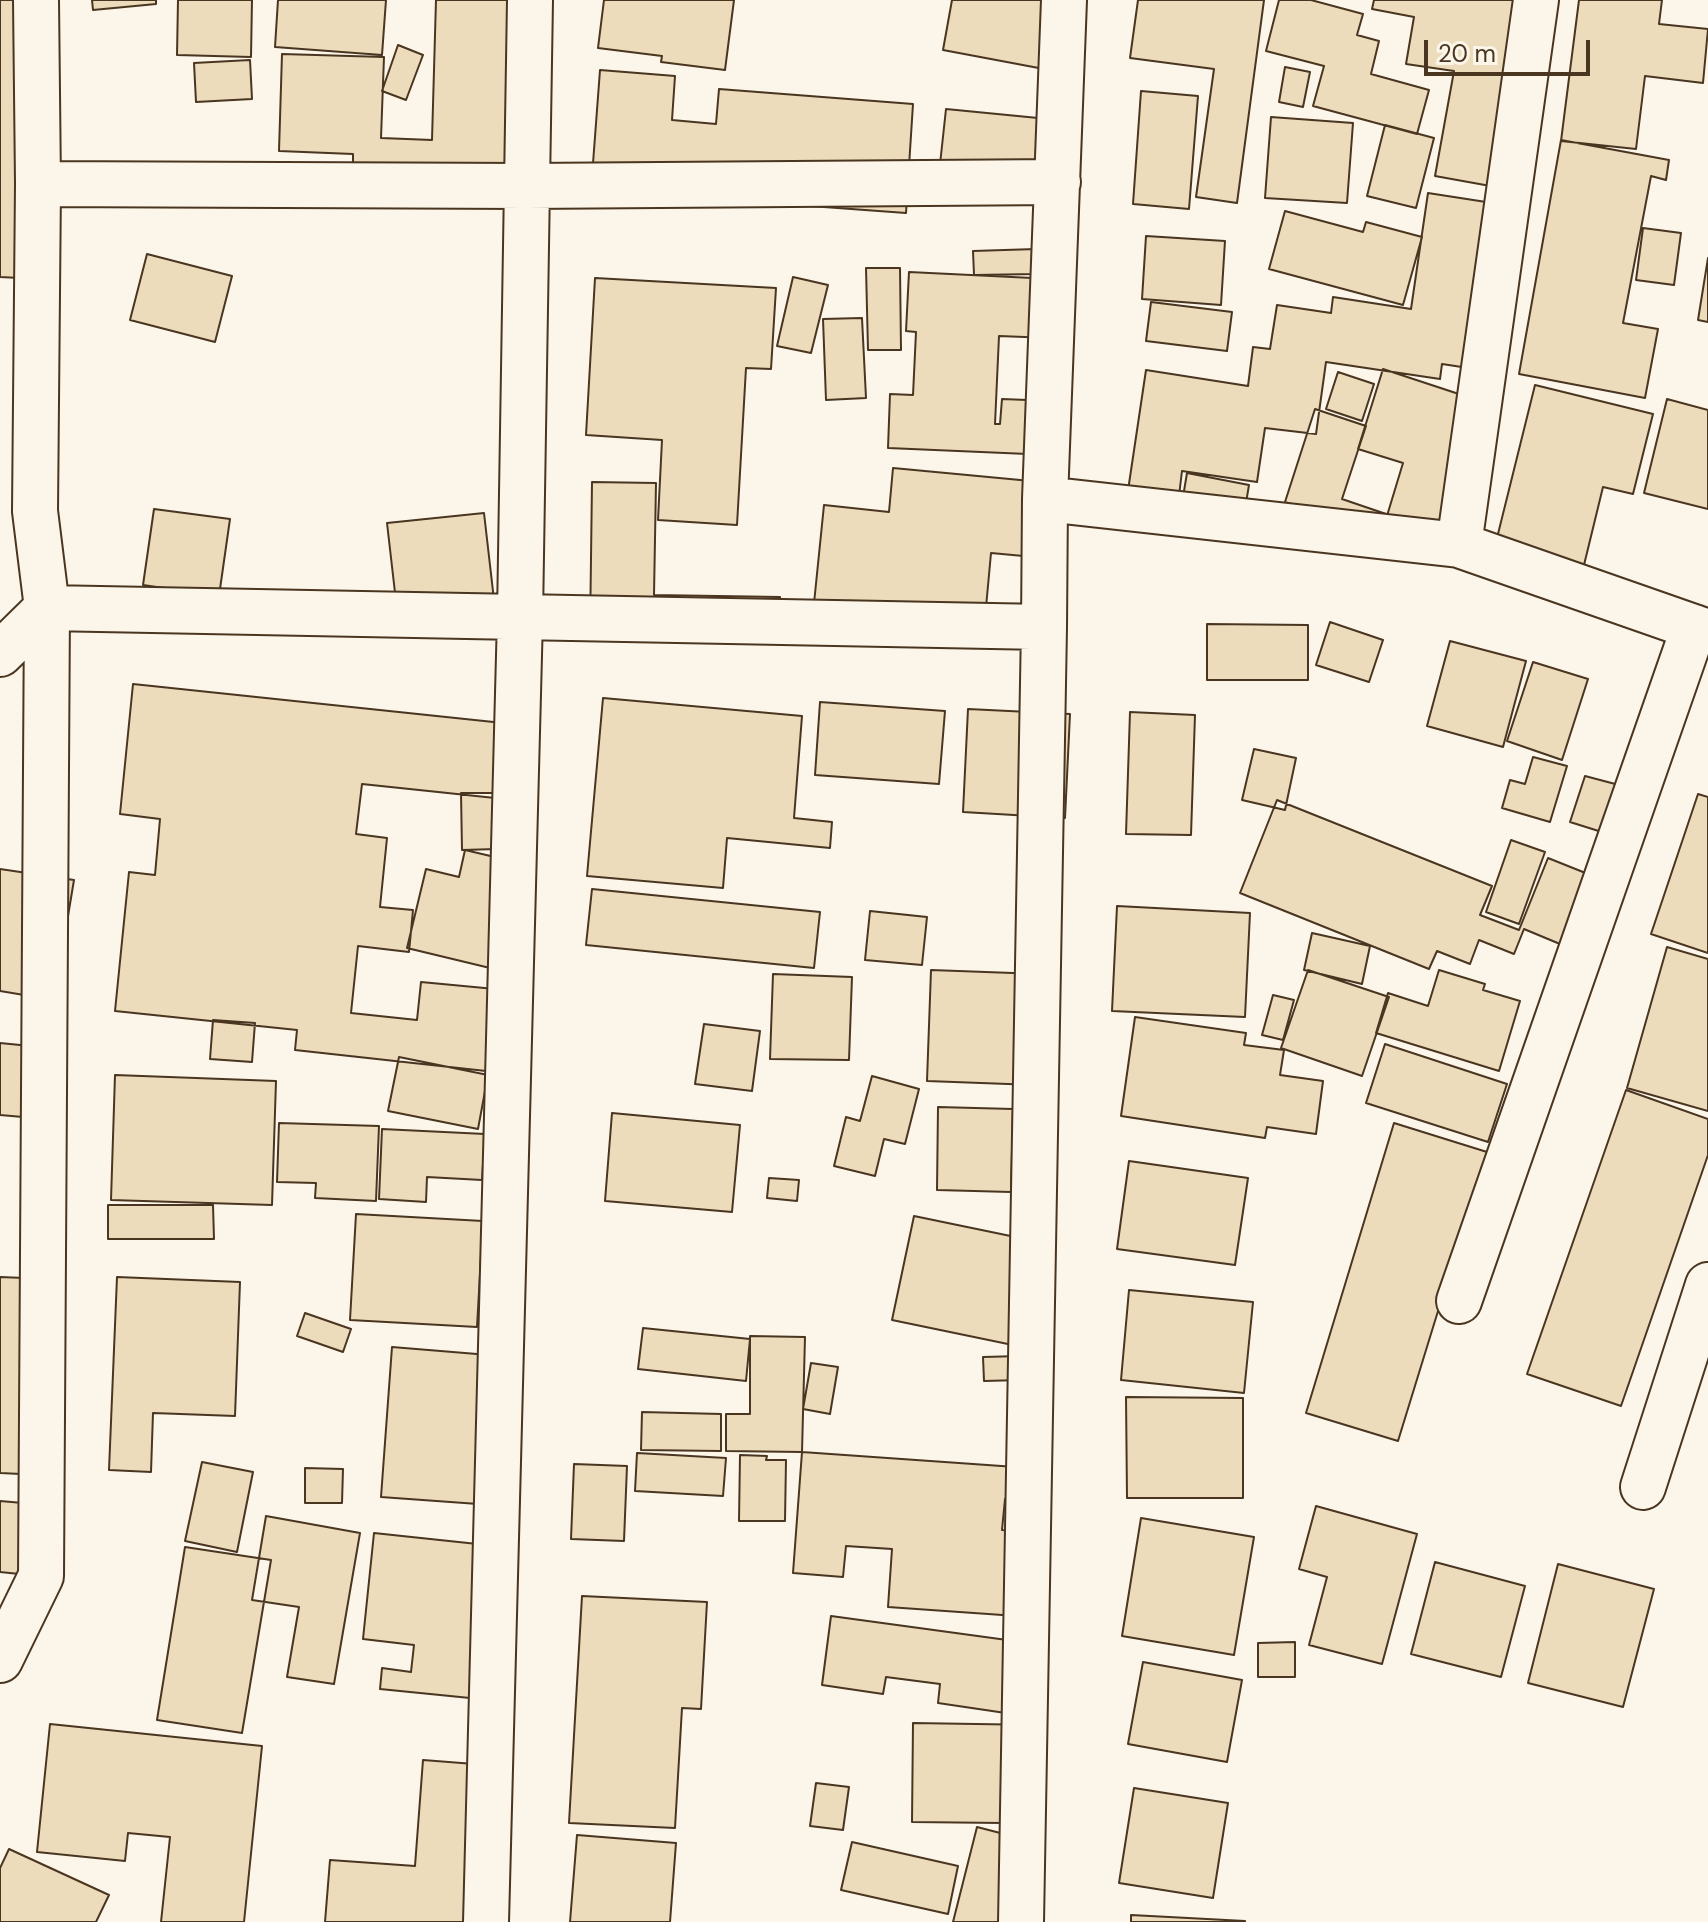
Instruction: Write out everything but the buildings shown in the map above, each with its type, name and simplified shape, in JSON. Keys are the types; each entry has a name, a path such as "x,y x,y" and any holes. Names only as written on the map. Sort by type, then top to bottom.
{"street":[{"path":"0,1660 41,1576 47,608 35,511 36,0"},
{"path":"486,1922 520,617 530,0"},
{"path":"1021,1922 1045,499 1064,0"},
{"path":"1459,545 1536,0"},
{"path":"38,184 527,186 1058,182"},
{"path":"0,481 35,511"},
{"path":"1045,499 1459,545 1701,630 1459,1301"},
{"path":"0,654 47,608 1044,627"},
{"path":"1643,1487 1708,1285"}]}
